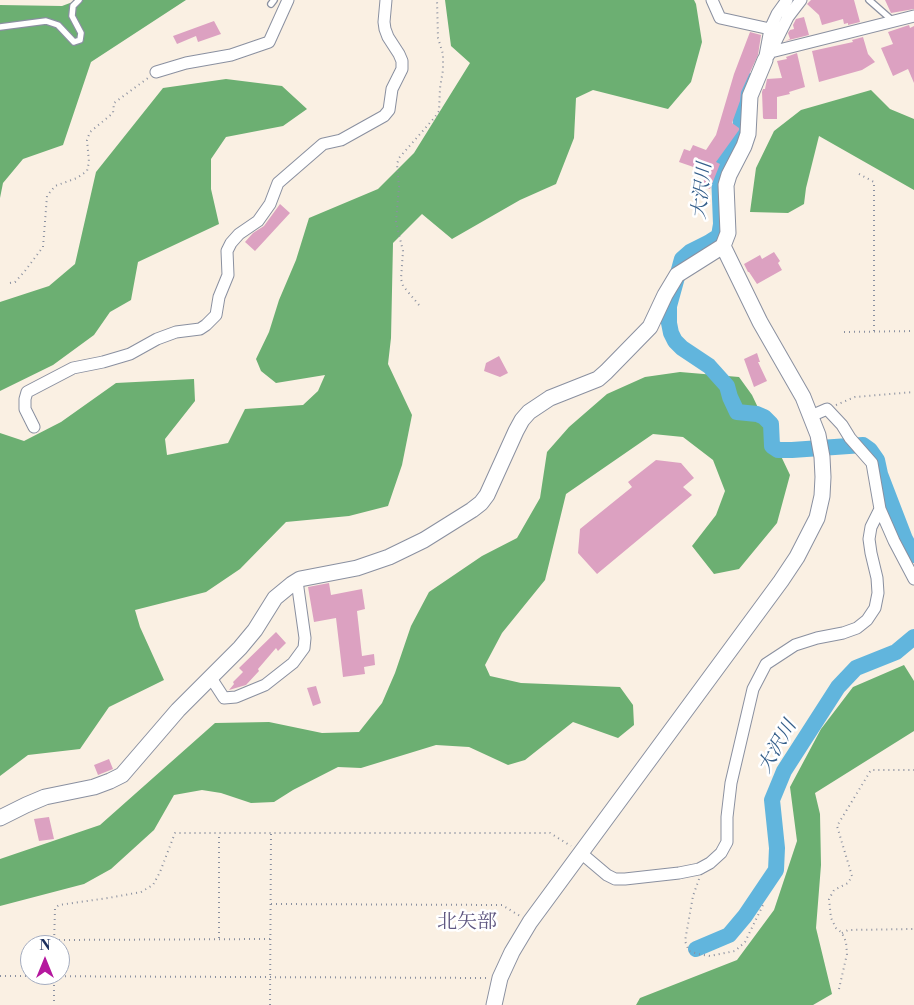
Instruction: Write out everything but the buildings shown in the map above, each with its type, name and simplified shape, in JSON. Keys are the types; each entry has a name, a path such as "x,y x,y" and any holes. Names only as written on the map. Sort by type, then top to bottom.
{"street":[{"path":"156,72 186,63 231,55 269,42 288,0"},
{"path":"34,427 25,409 27,392 73,368 130,354 157,339 176,332 200,328 206,325 216,315 219,297 228,275 227,251 239,234 258,221 270,204 278,183 323,144 341,140 384,116 389,110 392,89 402,69 402,61 385,29 386,0"},
{"path":"712,0 720,18 770,28"},
{"path":"768,56 770,28 787,0"},
{"path":"0,818 45,797 94,786 110,781 122,774 178,710 211,678 255,630 284,589 297,581 357,568 389,557 424,540 472,510 487,495 516,430 529,412 550,398 598,379 650,327 676,275 723,246 728,233 726,185 748,134 750,96 788,17 801,0"},
{"path":"768,56 914,16"},
{"path":"494,1005 500,978 512,952 530,922 776,589 797,557 817,518 822,496 823,477 818,435 803,398 760,322 723,246"},
{"path":"810,416 827,408 872,463 880,509 914,579"},
{"path":"581,853 607,875 615,879 679,873 699,869 710,863 721,853 727,842 727,817 732,783 753,688 766,664 795,645 817,638 844,633 857,628 867,620 875,608 878,593 869,539 871,527 880,509"},
{"path":"211,678 224,698 236,697 265,685 293,663 304,648 305,638 297,581"}],"lane":[{"path":"0,27 46,21 58,25 74,42 80,40 81,32 72,16 73,6 79,0"},
{"path":"869,0 893,21"}],"path":[{"path":"419,305 403,286 401,279 403,251 396,222 399,187 397,164 399,158 439,111 443,54 438,38 437,0"},
{"path":"10,284 15,282 25,271 42,248 48,196 55,186 78,178 87,171 89,162 87,140 90,132 112,113 114,103 156,72"},
{"path":"859,174 874,182 874,331"},
{"path":"844,332 914,331"},
{"path":"827,408 855,396 914,392"},
{"path":"839,989 847,954 846,942 831,918 829,899 834,890 848,883 852,876 837,826 870,770 914,770"},
{"path":"54,935 54,913 55,908 59,905 142,892 153,885 175,833 550,833 581,853"},
{"path":"219,833 219,938"},
{"path":"270,1005 271,833"},
{"path":"699,869 700,877 693,896 685,933 686,947 689,951 710,956 735,951 745,942 764,903"},
{"path":"271,904 502,905 530,922"},
{"path":"842,933 848,930 914,929"},
{"path":"70,940 271,939"},
{"path":"0,976 20,976"},
{"path":"70,976 500,978"},
{"path":"54,985 54,1005"}],"green space":[{"path":"78,0 186,0 91,62 63,145 23,159 3,183 0,198 0,5 62,6"},
{"path":"445,0 694,0 702,42 691,82 668,109 593,90 576,98 574,138 556,184 520,200 452,239 422,214 393,243 391,338 388,364 412,415 402,465 388,506 349,516 286,522 240,569 206,592 135,610 140,627 164,680 109,707 80,749 28,755 0,776 0,433 24,441 61,422 116,383 194,379 195,401 165,439 167,455 228,443 245,409 303,405 318,391 325,375 276,383 261,371 256,359 269,332 279,300 296,260 309,218 378,189 414,153 470,63 451,46"},
{"path":"226,79 282,86 307,109 283,126 226,137 211,159 211,189 219,224 138,262 131,300 110,312 94,335 53,365 0,391 0,302 49,286 75,264 96,172 163,88"},
{"path":"871,90 890,109 914,119 914,190 819,136 804,204 788,213 750,212 756,168 774,131 801,110"},
{"path":"680,372 739,377 752,395 790,475 777,523 739,569 714,574 692,546 716,515 725,491 713,460 683,437 653,434 566,494 545,580 502,633 485,665 490,676 521,683 620,687 633,705 634,725 618,738 573,722 525,760 508,765 469,747 436,745 361,768 338,767 274,802 251,803 221,793 202,790 174,795 154,830 111,869 84,884 0,906 0,859 100,825 215,723 269,722 322,733 359,732 382,703 395,673 411,626 429,592 482,556 517,538 540,498 547,452 569,427 607,394 645,377"},
{"path":"904,665 914,681 914,731 815,793 820,814 821,865 816,928 832,994 813,1005 636,1005 640,998 737,960 774,910 797,841 790,787 821,729 853,687"}],"waterway":[{"name":"大沢川","path":"751,81 742,101 740,135 735,147 722,164 719,174 721,224 719,236 690,252 682,259 669,306 671,333 675,341 682,348 709,366 727,386 737,412 757,414 764,417 771,424 772,446 778,450 863,445 870,450 877,460 880,474 905,539 914,555"},
{"name":"大沢川","path":"696,949 729,935 745,916 776,870 777,848 772,800 784,771 838,687 856,668 896,652 914,637"}],"district":[{"name":"北矢部","path":"467,923"}]}
